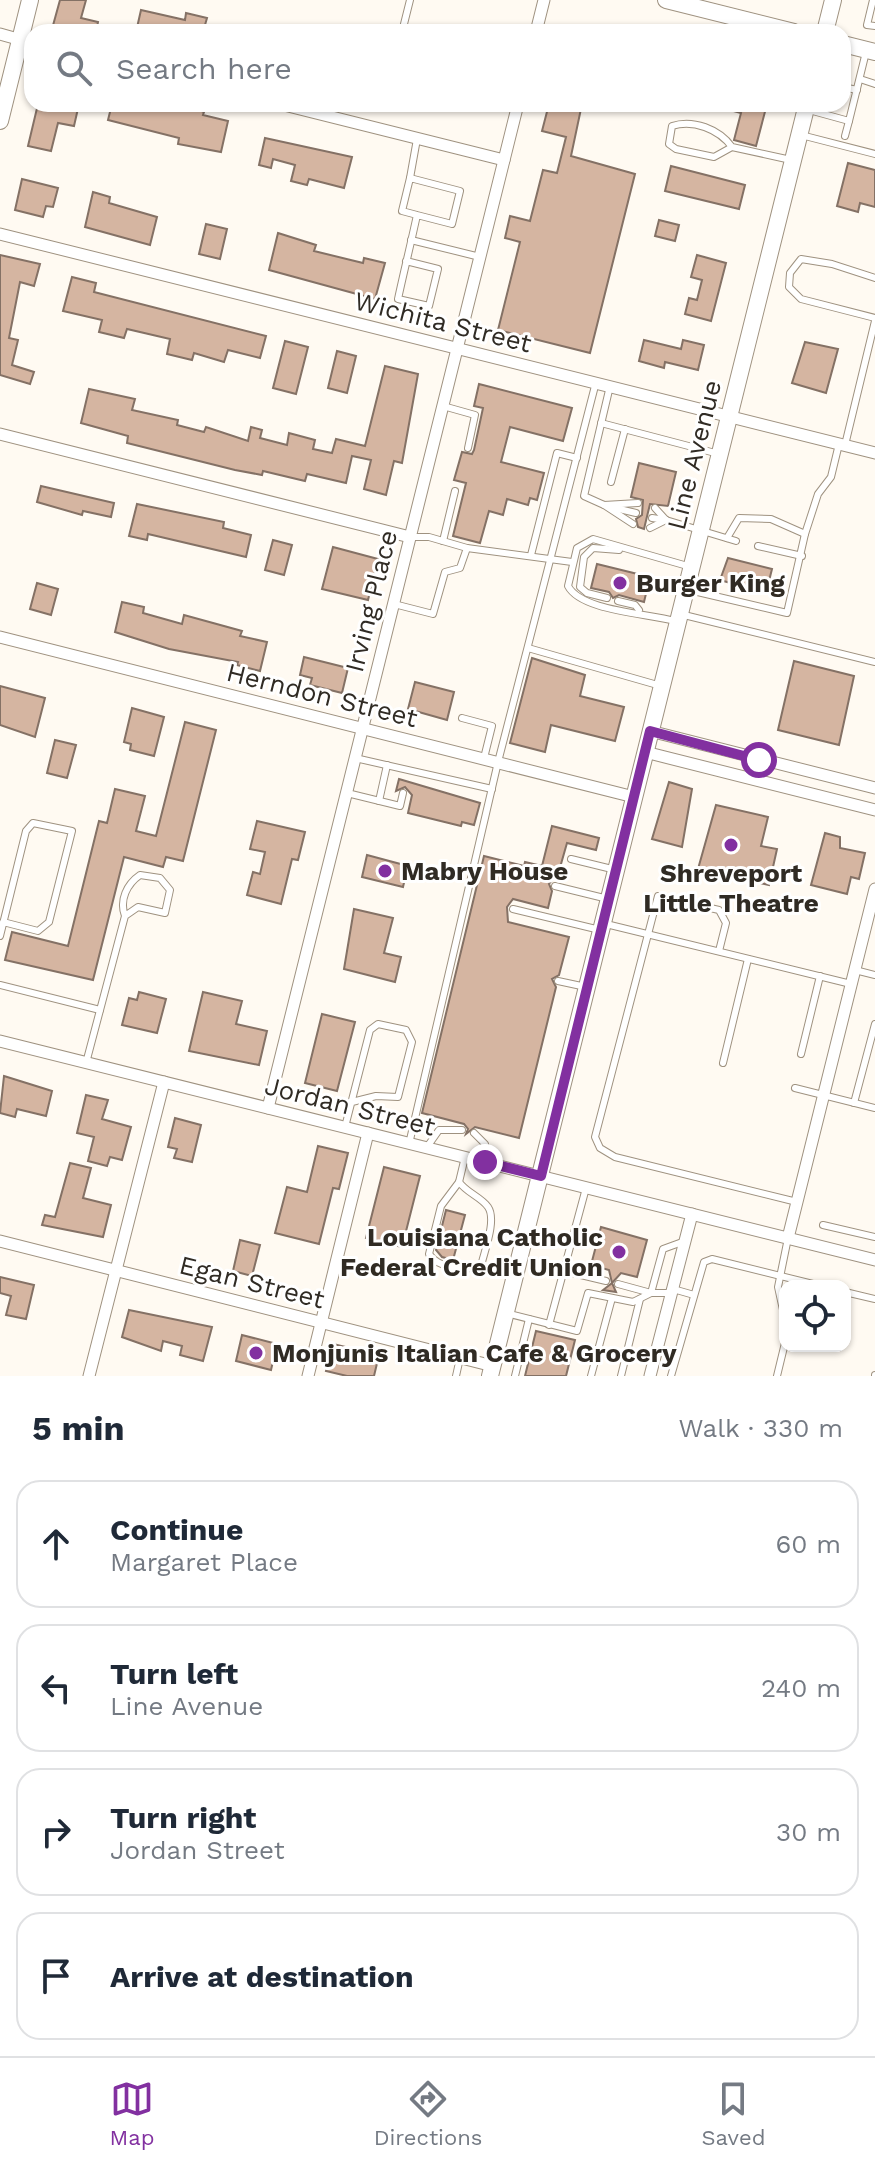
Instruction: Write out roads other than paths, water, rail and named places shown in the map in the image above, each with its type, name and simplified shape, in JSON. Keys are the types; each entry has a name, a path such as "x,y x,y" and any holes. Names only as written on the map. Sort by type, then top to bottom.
{"main road":[{"path":"28,24 30,0"},
{"path":"666,0 711,6 768,24"},
{"path":"827,24 833,0"},
{"path":"851,46 871,51"},
{"path":"0,121 24,47"},
{"name":"Line Avenue","path":"491,1371 805,112"}],"street":[{"path":"538,24 544,0"},
{"path":"0,34 24,40"},
{"path":"312,112 504,160"},
{"name":"Irving Place","path":"268,1108 516,112"},
{"name":"Wichita Street","path":"0,234 875,453"},
{"path":"0,434 410,537"},
{"name":"Herndon Street","path":"0,637 634,797"},
{"path":"650,731 875,788"},
{"path":"645,752 875,810"},
{"path":"788,1238 851,984 871,923 875,889"},
{"name":"Jordan Street","path":"0,1041 875,1260"},
{"path":"89,1376 164,1082"},
{"path":"308,1376 368,1133"},
{"path":"650,1376 692,1214"},
{"name":"Egan Street","path":"0,1241 460,1358 491,1371"}],"lane":[{"path":"404,24 410,0"},
{"path":"873,0 867,25 875,26"},
{"path":"845,136 871,51"},
{"path":"860,79 875,84"},
{"path":"851,89 857,90"},
{"path":"823,112 849,121"},
{"path":"732,147 714,157 676,149 669,144 668,135 672,126 683,122 721,133 732,147 793,160"},
{"path":"799,135 875,154"},
{"path":"410,178 460,191 452,224 402,211 417,138"},
{"path":"406,261 438,269 429,306 398,299 406,261 417,215"},
{"path":"411,240 480,257"},
{"path":"686,589 787,613 805,534 818,494 831,477 842,444 875,319 801,299 789,287 790,273 801,259 832,264 875,278"},
{"path":"409,1144 498,762 596,382"},
{"path":"604,505 636,514 590,502 584,488 610,386"},
{"path":"443,406 475,415 468,448"},
{"path":"601,423 719,454"},
{"path":"611,482 625,429"},
{"path":"531,555 557,453 577,458"},
{"path":"443,541 455,491"},
{"path":"666,520 652,518 736,541"},
{"path":"727,538 739,518 771,519 805,534"},
{"path":"410,537 572,562"},
{"path":"691,567 593,539 577,548 568,586 573,596 588,604 678,618 875,662"},
{"path":"758,546 802,556"},
{"path":"607,598 587,593 580,587 584,557 598,547 630,551"},
{"path":"393,604 433,614 445,572 460,568 467,548"},
{"path":"618,601 635,605 640,611"},
{"path":"528,648 661,686"},
{"path":"462,718 492,726 484,758"},
{"path":"355,758 492,789"},
{"path":"379,801 387,765"},
{"path":"406,781 409,770"},
{"path":"347,793 400,806 403,793"},
{"path":"0,936 3,922 26,831 33,823 72,831 49,922 38,931 3,922"},
{"path":"571,859 616,870"},
{"path":"86,1063 125,916 122,907 129,883 140,875 160,878 170,890 165,913 138,907 125,916"},
{"path":"555,886 608,899"},
{"path":"719,951 724,915 719,910 658,896 595,1137 600,1148 615,1157 797,1202"},
{"path":"513,909 646,933 851,984"},
{"path":"723,1063 748,959"},
{"path":"855,970 875,975"},
{"path":"801,1054 820,976"},
{"path":"558,981 586,987"},
{"path":"0,985 100,1010"},
{"path":"854,1103 875,1024"},
{"path":"345,1127 373,1026 406,1030 412,1042 398,1097 373,1096 352,1102"},
{"path":"795,1088 875,1108"},
{"path":"427,1148 439,1130 462,1130"},
{"path":"474,1133 485,1144 488,1163"},
{"path":"465,1157 459,1182 441,1206 429,1254 439,1264 469,1270 481,1266 517,1275"},
{"path":"459,1182 466,1192 488,1207 491,1217 481,1266"},
{"path":"549,1325 586,1188"},
{"path":"823,1225 875,1237"},
{"path":"779,1281 788,1238"},
{"path":"506,1313 577,1331 588,1293 633,1302 640,1299 651,1293 663,1249 685,1241"},
{"path":"671,1376 704,1262 712,1259 798,1280"},
{"path":"564,1271 606,1281"},
{"path":"618,1284 651,1293 672,1291 694,1295"},
{"path":"851,1293 875,1299"},
{"path":"591,1376 612,1298"},
{"path":"621,1376 640,1299"},
{"path":"515,1376 529,1319"},
{"path":"777,1376 783,1352"},
{"path":"456,1376 460,1358"}],"place":[{"name":"Burger King","path":"620,583"},
{"name":"Shreveport Little Theatre","path":"731,845"},
{"name":"Mabry House","path":"385,871"},
{"name":"Louisiana Catholic Federal Credit Union","path":"619,1252"},
{"name":"Monjunis Italian Cafe & Grocery","path":"256,1353"}]}
